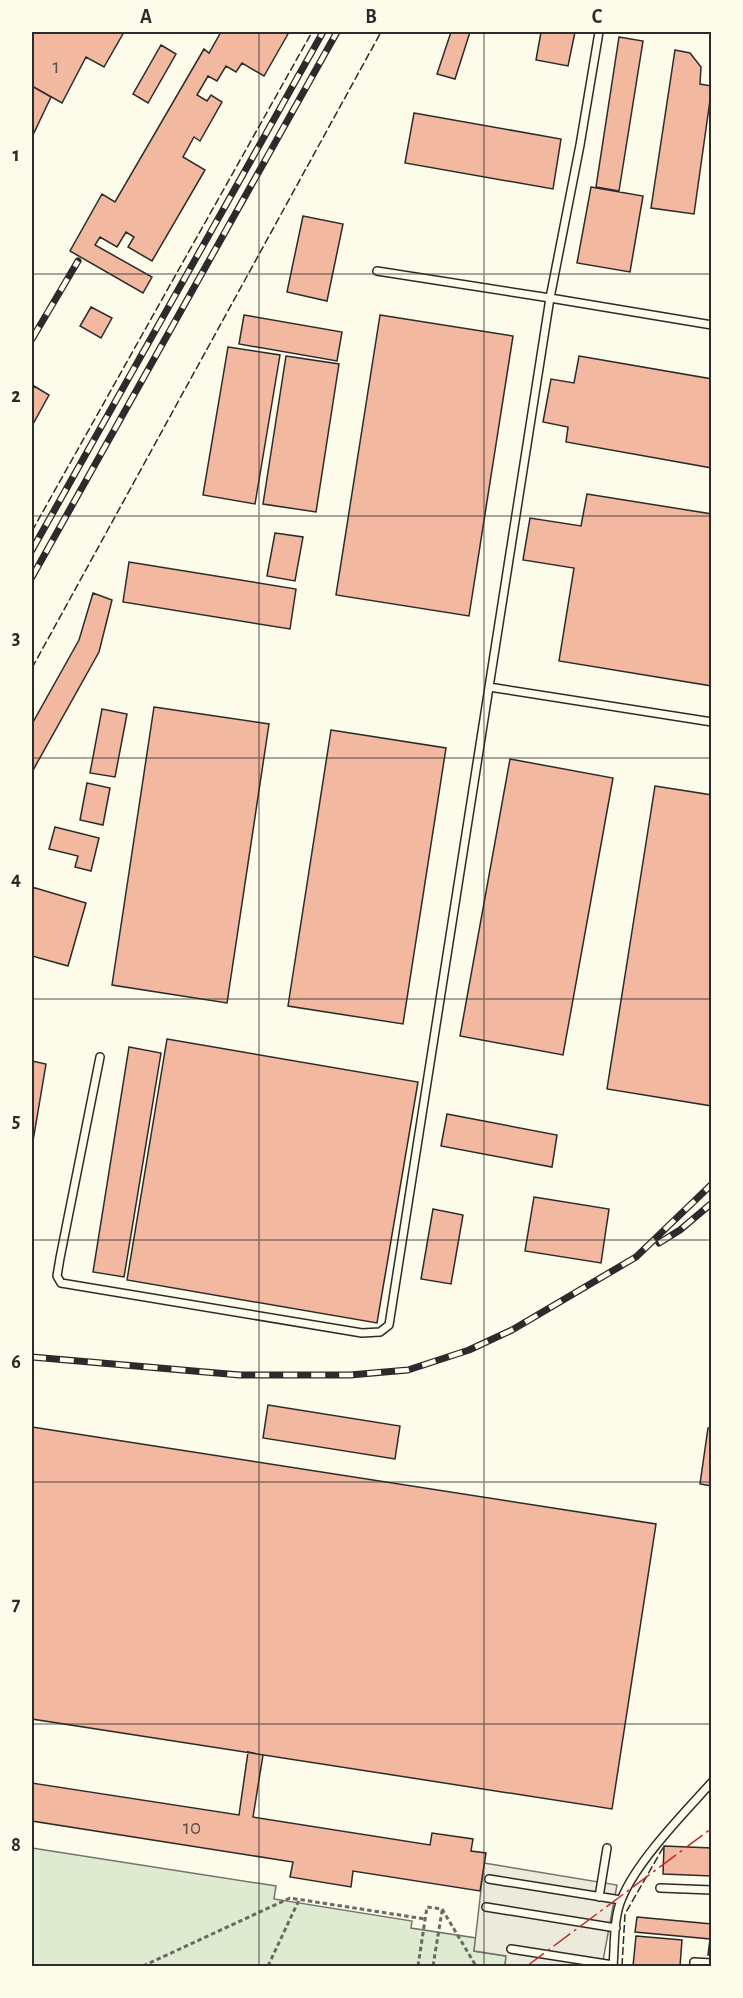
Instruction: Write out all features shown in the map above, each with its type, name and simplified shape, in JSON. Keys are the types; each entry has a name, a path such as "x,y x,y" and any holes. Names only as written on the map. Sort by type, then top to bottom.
{"lane":[{"path":"100,1058 60,1258 57,1276 61,1283 362,1333 380,1332 389,1325 550,298 599,32"},
{"path":"377,271 711,325"},
{"path":"489,687 711,722"},
{"path":"511,1949 613,1966 621,1900 666,1834 711,1782"},
{"path":"599,1897 607,1848"},
{"path":"489,1879 621,1900"},
{"path":"660,1888 711,1890"},
{"path":"486,1907 616,1928"},
{"path":"694,1966 694,1962 711,1963"}],"path":[{"path":"143,1966 290,1898 425,1919"},
{"path":"268,1966 300,1900"},
{"path":"418,1966 427,1907 442,1909"},
{"path":"433,1966 442,1909"},
{"path":"442,1909 476,1966"}],"green space":[{"path":"32,1848 276,1886 274,1899 412,1921 411,1928 476,1938 474,1951 506,1956 505,1966 32,1966"}],"shaded area":[{"path":"484,1863 617,1885 602,1966 505,1966 506,1956 474,1951"}],"building":[{"path":"32,32 124,32 104,67 86,57 62,103 32,86"},
{"path":"221,32 283,32 288,34 264,76 242,63 236,72 226,66 217,81 208,76 197,95 207,101 211,95 222,102 200,141 194,137 183,157 205,170 152,261 128,247 134,237 126,232 117,247 100,237 95,245 152,277 143,293 70,251 102,194 115,202 204,49 209,53"},
{"path":"451,32 470,32 455,79 437,74"},
{"path":"541,32 575,32 568,66 536,60"},
{"path":"619,37 643,41 619,191 596,187"},
{"path":"161,45 176,54 148,103 133,94"},
{"path":"675,50 690,53 701,67 700,84 712,86 694,214 651,208"},
{"path":"32,86 51,97 32,137"},
{"path":"414,113 561,139 553,189 405,163"},
{"path":"591,187 643,196 630,272 577,263"},
{"path":"303,216 343,224 327,301 287,292"},
{"path":"91,307 112,318 101,338 80,326"},
{"path":"244,315 342,332 337,361 239,344"},
{"path":"380,315 513,336 469,616 336,595"},
{"path":"228,347 280,355 255,504 203,495"},
{"path":"286,356 339,364 316,512 263,504"},
{"path":"579,356 712,379 712,468 566,442 568,427 543,422 551,379 574,383"},
{"path":"34,386 49,395 32,426 32,390"},
{"path":"587,494 712,514 712,686 559,661 574,568 523,560 530,518 581,526"},
{"path":"275,533 303,537 295,581 267,576"},
{"path":"129,562 296,589 290,629 123,602"},
{"path":"93,593 112,600 99,652 32,772 32,724 79,640"},
{"path":"154,707 269,724 227,1003 112,985"},
{"path":"102,709 127,714 115,777 90,773"},
{"path":"331,730 446,748 403,1024 288,1006"},
{"path":"510,759 613,778 563,1055 460,1036"},
{"path":"87,783 110,788 103,825 80,820"},
{"path":"655,786 712,795 712,1106 607,1089"},
{"path":"55,827 99,838 91,871 75,867 78,856 49,849"},
{"path":"32,887 86,903 68,966 32,956"},
{"path":"167,1039 418,1082 377,1323 127,1280"},
{"path":"129,1047 161,1053 124,1277 93,1272"},
{"path":"32,1061 46,1064 32,1147"},
{"path":"447,1114 557,1135 552,1167 441,1146"},
{"path":"534,1197 609,1209 601,1263 525,1251"},
{"path":"433,1209 463,1215 451,1284 421,1279"},
{"path":"268,1405 400,1426 395,1459 263,1438"},
{"path":"32,1427 656,1524 612,1809 32,1719"},
{"path":"708,1428 712,1428 712,1486 700,1484"},
{"path":"248,1752 263,1755 253,1817 430,1845 432,1833 473,1839 471,1851 486,1853 480,1891 353,1871 351,1887 290,1877 293,1862 32,1821 32,1783 239,1815"},
{"path":"664,1846 712,1848 712,1876 663,1874"},
{"path":"637,1917 712,1924 712,1955 708,1955 710,1939 635,1932"},
{"path":"636,1936 682,1940 680,1966 633,1966"}],"railway":[{"path":"32,550 323,32"},
{"path":"32,577 337,32"},
{"path":"32,339 78,261"},
{"path":"32,1357 240,1375 350,1375 408,1370 469,1350 512,1330 636,1257 712,1184"},
{"path":"659,1243 680,1230 712,1203"}],"fence":[{"path":"32,531 312,32"},
{"path":"32,668 381,32"},
{"path":"622,1966 625,1914 664,1846"}],"power":[{"path":"527,1966 712,1828"}]}
